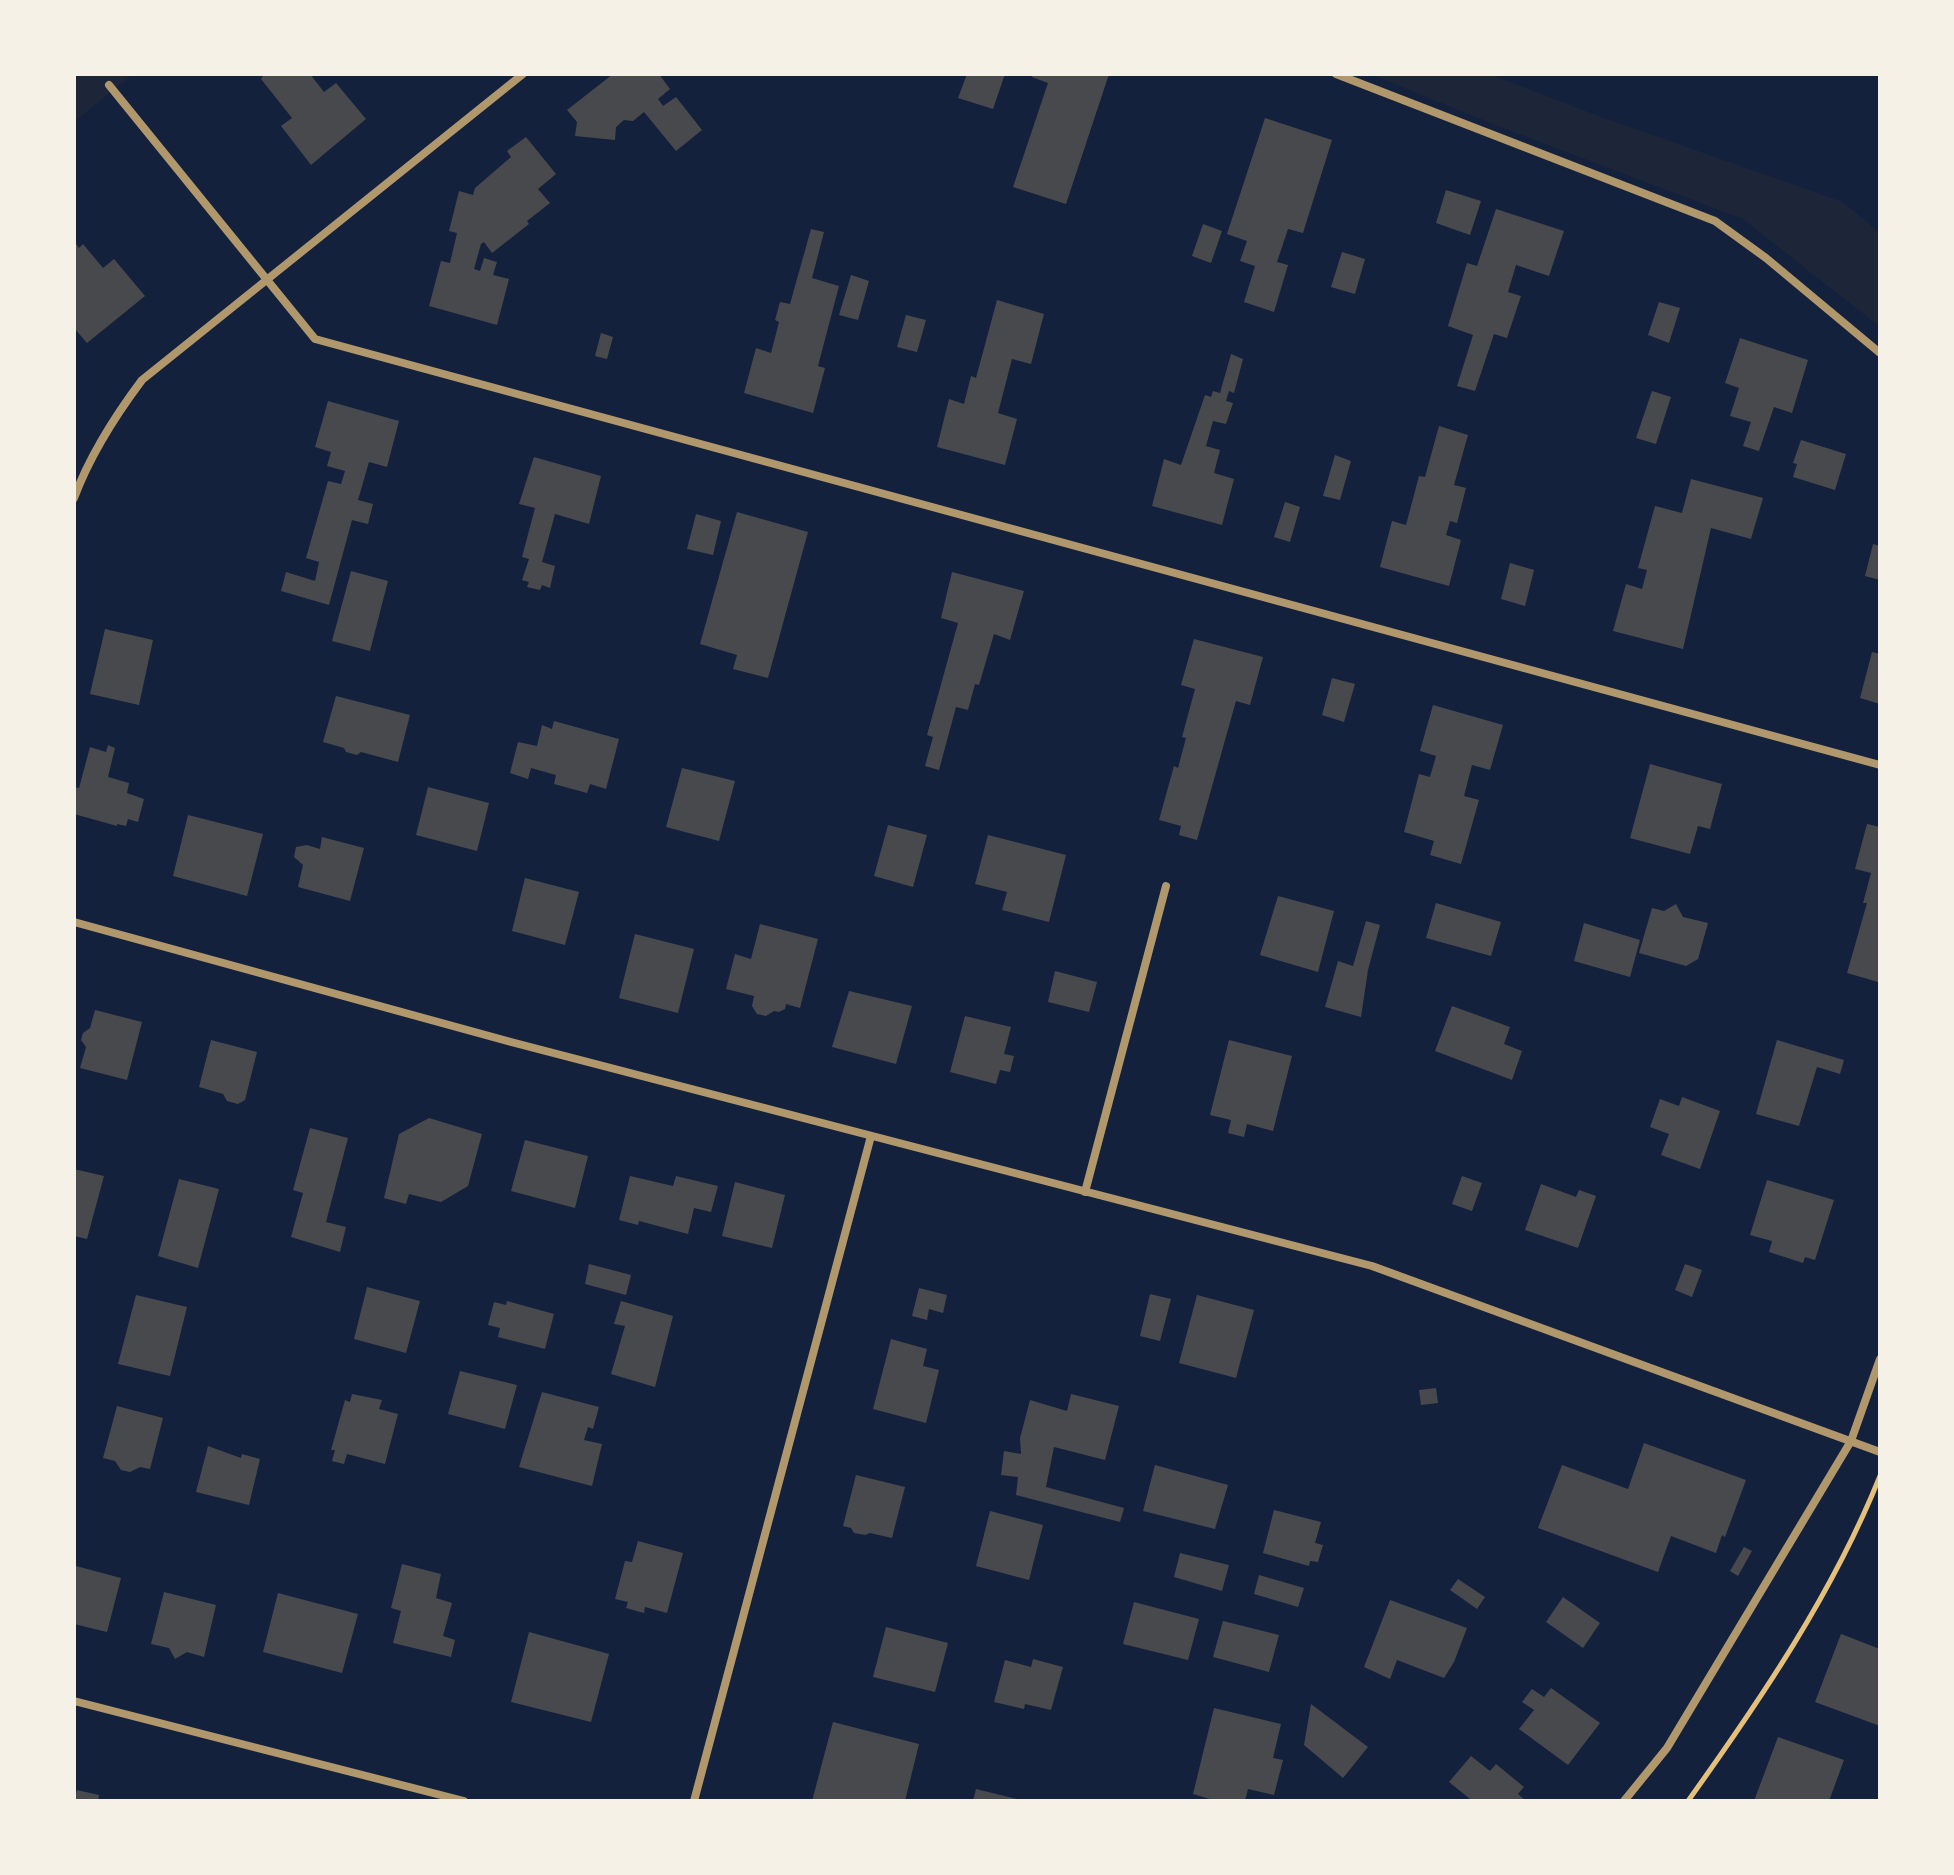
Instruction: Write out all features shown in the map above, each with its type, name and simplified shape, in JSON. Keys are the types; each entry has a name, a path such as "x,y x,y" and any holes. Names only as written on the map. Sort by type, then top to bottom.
{"street":[{"path":"74,498 119,409 142,380 523,74"},
{"path":"1336,74 1715,221 1766,258 1880,353"},
{"path":"109,85 315,339 1880,765"},
{"path":"1085,1192 1166,886"},
{"path":"74,922 511,1042 1372,1266 1880,1452"},
{"path":"694,1801 871,1136"},
{"path":"1624,1801 1667,1748 1851,1441 1880,1359"},
{"path":"74,1701 464,1801"}],"path":[{"path":"1688,1801 1775,1675 1814,1610 1862,1520 1880,1475"}],"shaded area":[{"path":"74,74 133,74 74,122"},
{"path":"1370,74 1489,74 1843,202 1880,233 1880,327 1743,219"}],"building":[{"path":"264,74 310,74 324,92 336,83 366,119 311,165 281,126 292,118 261,79"},
{"path":"613,74 659,74 670,89 658,99 663,106 676,97 702,130 676,151 644,112 633,121 624,120 616,127 615,140 575,136 577,122 567,110"},
{"path":"967,74 1005,74 993,109 958,98"},
{"path":"1033,74 1109,74 1066,204 1013,187 1048,83 1032,77"},
{"path":"1265,118 1332,140 1303,233 1288,229 1277,262 1288,265 1274,312 1244,302 1255,266 1240,261 1247,241 1227,234"},
{"path":"526,137 556,174 538,189 550,203 527,221 529,224 492,253 484,242 481,244 474,269 480,271 484,258 497,262 493,275 509,279 497,325 429,306 441,261 450,263 457,233 449,231 459,191 473,195 475,188 511,157 507,151"},
{"path":"1446,190 1481,201 1470,235 1436,223"},
{"path":"1496,209 1564,231 1549,276 1516,265 1508,292 1521,296 1507,338 1494,334 1475,391 1457,386 1473,335 1448,326 1467,263 1477,266"},
{"path":"1203,224 1222,231 1211,263 1192,256"},
{"path":"811,229 824,232 812,278 839,286 818,366 825,368 813,413 744,393 756,348 771,353 779,322 775,320 780,302 790,304"},
{"path":"74,241 79,248 83,244 103,268 114,259 145,296 87,343 74,328"},
{"path":"1342,252 1365,259 1355,294 1331,287"},
{"path":"851,275 869,281 858,320 839,315"},
{"path":"997,300 1044,314 1031,364 1012,359 998,413 1017,419 1005,465 937,447 949,399 964,404 971,376 976,378"},
{"path":"1659,302 1680,308 1669,343 1648,335"},
{"path":"906,315 926,320 917,352 897,347"},
{"path":"601,333 613,337 607,359 595,356"},
{"path":"1740,338 1808,360 1792,413 1774,407 1759,451 1743,446 1751,422 1730,416 1739,388 1725,383"},
{"path":"1231,354 1243,359 1234,393 1229,391 1226,401 1233,403 1226,424 1213,421 1206,446 1220,450 1214,473 1234,479 1222,525 1152,506 1164,459 1181,465 1205,395 1211,397 1213,391 1220,393"},
{"path":"1652,391 1671,397 1656,444 1636,438"},
{"path":"328,401 399,421 387,467 369,462 358,500 373,504 368,524 352,520 329,605 281,591 286,572 315,581 319,562 306,558 328,481 341,484 345,471 327,466 331,452 315,447"},
{"path":"1439,426 1468,435 1454,485 1466,488 1457,523 1450,521 1446,535 1461,540 1449,586 1380,567 1392,521 1406,525 1419,476 1425,477"},
{"path":"1801,440 1846,454 1835,490 1793,477 1797,464 1793,463"},
{"path":"1335,455 1351,461 1340,500 1323,496"},
{"path":"534,457 601,476 589,524 555,514 542,562 555,566 550,588 542,585 540,590 527,587 529,582 522,580 529,559 522,557 535,508 519,504"},
{"path":"1691,479 1763,498 1751,539 1711,528 1683,649 1613,631 1626,584 1642,589 1647,570 1638,568 1655,506 1682,513"},
{"path":"1285,502 1300,507 1290,542 1274,537"},
{"path":"737,512 808,532 768,678 733,669 737,655 700,644"},
{"path":"696,514 721,521 713,555 687,549"},
{"path":"1873,544 1880,546 1880,580 1865,576"},
{"path":"1510,563 1534,570 1525,606 1501,599"},
{"path":"351,571 388,581 370,651 332,641"},
{"path":"952,572 1024,591 1010,640 994,634 968,710 956,707 939,770 925,766 933,737 927,735 958,623 941,618"},
{"path":"105,629 153,640 139,705 90,694"},
{"path":"1194,639 1263,657 1250,705 1236,701 1197,840 1179,835 1181,826 1159,820 1174,766 1178,768 1186,738 1182,737 1195,689 1181,685"},
{"path":"1872,652 1880,654 1880,704 1860,698"},
{"path":"1332,678 1355,684 1344,722 1322,715"},
{"path":"336,696 410,715 398,762 361,752 357,755 323,742"},
{"path":"1433,705 1503,725 1490,770 1472,765 1464,796 1479,800 1461,864 1430,855 1434,841 1404,832 1419,774 1430,777 1436,756 1420,751"},
{"path":"554,721 619,739 606,789 590,784 587,793 554,784 556,775 531,768 528,779 510,773 518,742 537,746 542,725 552,729"},
{"path":"108,745 115,748 108,777 129,783 127,793 144,799 138,822 128,819 126,826 74,814 74,787 79,788 90,747 106,752"},
{"path":"1650,764 1722,784 1710,829 1698,826 1690,854 1630,838"},
{"path":"682,768 735,781 719,841 666,827"},
{"path":"428,787 489,803 477,851 416,835"},
{"path":"188,815 263,834 247,896 173,876"},
{"path":"1867,824 1880,827 1878,982 1847,973 1867,903 1863,903 1871,873 1855,869"},
{"path":"888,825 927,835 913,887 874,876"},
{"path":"988,835 1066,855 1049,922 1002,910 1007,892 975,884"},
{"path":"322,837 364,848 350,901 298,887 303,865 294,857 296,847 307,845 320,849"},
{"path":"525,878 579,892 565,945 512,931"},
{"path":"1278,896 1334,911 1318,972 1260,955"},
{"path":"1436,903 1501,922 1491,956 1426,938"},
{"path":"1676,904 1683,917 1708,923 1698,959 1686,966 1639,953 1652,908 1664,911"},
{"path":"1366,921 1380,925 1368,970 1361,1017 1325,1007 1338,961 1353,966"},
{"path":"1584,923 1640,940 1630,977 1574,961"},
{"path":"760,924 818,939 800,1008 786,1004 785,1009 779,1012 774,1011 766,1016 757,1014 752,1006 754,996 726,989 735,954 751,959"},
{"path":"635,934 694,949 678,1013 619,998"},
{"path":"1055,971 1097,982 1089,1012 1048,1002"},
{"path":"849,991 912,1006 896,1064 832,1047"},
{"path":"1452,1006 1510,1027 1504,1044 1522,1051 1512,1080 1435,1051"},
{"path":"95,1010 142,1022 127,1080 80,1068 86,1047 81,1040 83,1033 90,1028"},
{"path":"965,1016 1011,1027 1004,1054 1014,1056 1010,1072 1000,1070 996,1084 950,1072"},
{"path":"211,1040 257,1052 245,1100 238,1104 227,1101 223,1094 199,1087"},
{"path":"1229,1040 1292,1056 1273,1131 1247,1124 1244,1137 1228,1133 1231,1120 1210,1115"},
{"path":"1777,1040 1844,1060 1840,1074 1817,1067 1799,1126 1756,1114"},
{"path":"1682,1097 1720,1111 1700,1169 1661,1155 1669,1134 1650,1127 1660,1099 1679,1106"},
{"path":"429,1118 482,1134 468,1186 441,1202 409,1194 406,1204 384,1198 399,1134"},
{"path":"310,1128 348,1138 326,1222 346,1227 340,1252 291,1237 303,1193 293,1190"},
{"path":"525,1140 588,1156 575,1208 511,1191"},
{"path":"74,1169 104,1176 87,1239 74,1236"},
{"path":"630,1176 673,1186 676,1176 718,1186 711,1212 694,1208 688,1234 639,1221 638,1225 619,1220"},
{"path":"1462,1176 1482,1183 1472,1211 1452,1204"},
{"path":"179,1179 219,1189 198,1268 158,1256"},
{"path":"1767,1180 1834,1200 1815,1260 1805,1257 1803,1263 1769,1252 1772,1241 1750,1235"},
{"path":"735,1182 785,1195 772,1248 722,1236"},
{"path":"1541,1184 1576,1197 1579,1190 1596,1196 1578,1248 1525,1230"},
{"path":"589,1264 631,1275 626,1295 585,1284"},
{"path":"1685,1264 1702,1270 1692,1297 1675,1290"},
{"path":"367,1287 420,1301 406,1353 354,1339"},
{"path":"919,1288 947,1295 943,1313 929,1309 927,1320 912,1316"},
{"path":"1150,1294 1171,1299 1160,1341 1140,1336"},
{"path":"136,1295 187,1307 170,1376 118,1364"},
{"path":"1197,1295 1254,1310 1236,1378 1179,1363"},
{"path":"507,1301 554,1314 545,1349 498,1337 500,1328 488,1325 494,1302 506,1305"},
{"path":"621,1301 673,1316 655,1387 611,1374 625,1326 614,1324"},
{"path":"891,1339 927,1349 923,1366 939,1370 926,1423 873,1409"},
{"path":"460,1371 517,1385 505,1429 448,1414"},
{"path":"1436,1388 1438,1403 1421,1405 1419,1390"},
{"path":"542,1392 599,1407 593,1429 588,1427 584,1440 602,1444 592,1486 519,1467"},
{"path":"352,1394 382,1400 379,1409 398,1414 385,1464 347,1454 344,1464 332,1461 335,1450 331,1450 345,1400 350,1402"},
{"path":"1071,1394 1119,1406 1105,1460 1054,1447 1046,1487 1124,1508 1120,1522 1016,1495 1018,1477 1001,1475 1004,1451 1021,1454 1020,1438 1030,1400 1067,1411"},
{"path":"117,1406 163,1418 150,1469 121,1470 115,1461 103,1458"},
{"path":"1644,1443 1746,1480 1716,1553 1671,1536 1658,1572 1538,1528 1562,1465 1628,1489"},
{"path":"208,1446 241,1458 242,1454 260,1459 249,1505 196,1492"},
{"path":"1155,1465 1228,1485 1215,1529 1143,1511"},
{"path":"856,1475 905,1487 892,1538 854,1533 851,1528 843,1526"},
{"path":"1274,1510 1321,1522 1315,1543 1323,1545 1318,1562 1310,1561 1309,1566 1263,1553"},
{"path":"990,1511 1043,1525 1029,1580 976,1566"},
{"path":"638,1541 683,1553 667,1613 645,1607 644,1613 626,1608 628,1602 615,1599 625,1561 632,1562"},
{"path":"1744,1547 1752,1551 1738,1576 1730,1571"},
{"path":"1180,1553 1229,1565 1222,1591 1174,1577"},
{"path":"402,1564 441,1574 436,1598 452,1603 443,1636 455,1640 451,1657 393,1643 401,1611 391,1608"},
{"path":"76,1566 121,1578 107,1632 74,1624"},
{"path":"1259,1575 1304,1588 1298,1607 1254,1594"},
{"path":"1458,1579 1485,1597 1477,1609 1450,1590"},
{"path":"164,1592 216,1605 204,1657 187,1652 175,1659 169,1648 151,1644"},
{"path":"278,1593 358,1614 342,1673 263,1652"},
{"path":"1563,1597 1600,1623 1583,1648 1546,1622"},
{"path":"1390,1600 1467,1628 1444,1678 1397,1660 1390,1679 1364,1667"},
{"path":"1134,1602 1199,1619 1188,1660 1123,1644"},
{"path":"1223,1621 1279,1635 1269,1672 1213,1657"},
{"path":"886,1627 948,1643 935,1692 873,1677"},
{"path":"529,1632 609,1654 591,1722 511,1702"},
{"path":"1841,1634 1880,1649 1880,1726 1815,1702"},
{"path":"1033,1659 1063,1667 1051,1710 1025,1704 1024,1709 994,1702 1005,1660 1031,1667"},
{"path":"1551,1688 1600,1723 1568,1765 1519,1729 1534,1710 1522,1702 1532,1689 1544,1697"},
{"path":"1311,1704 1368,1747 1343,1778 1304,1745"},
{"path":"1214,1708 1281,1724 1273,1758 1283,1760 1274,1795 1248,1789 1245,1801 1216,1801 1193,1794"},
{"path":"833,1722 919,1744 905,1801 812,1801"},
{"path":"1778,1737 1844,1760 1829,1801 1754,1801"},
{"path":"1471,1756 1490,1771 1496,1764 1524,1787 1518,1794 1526,1801 1468,1801 1470,1799 1449,1782"},
{"path":"976,1789 1021,1800 1021,1801 973,1801"},
{"path":"77,1790 99,1795 98,1801 74,1801"}]}
